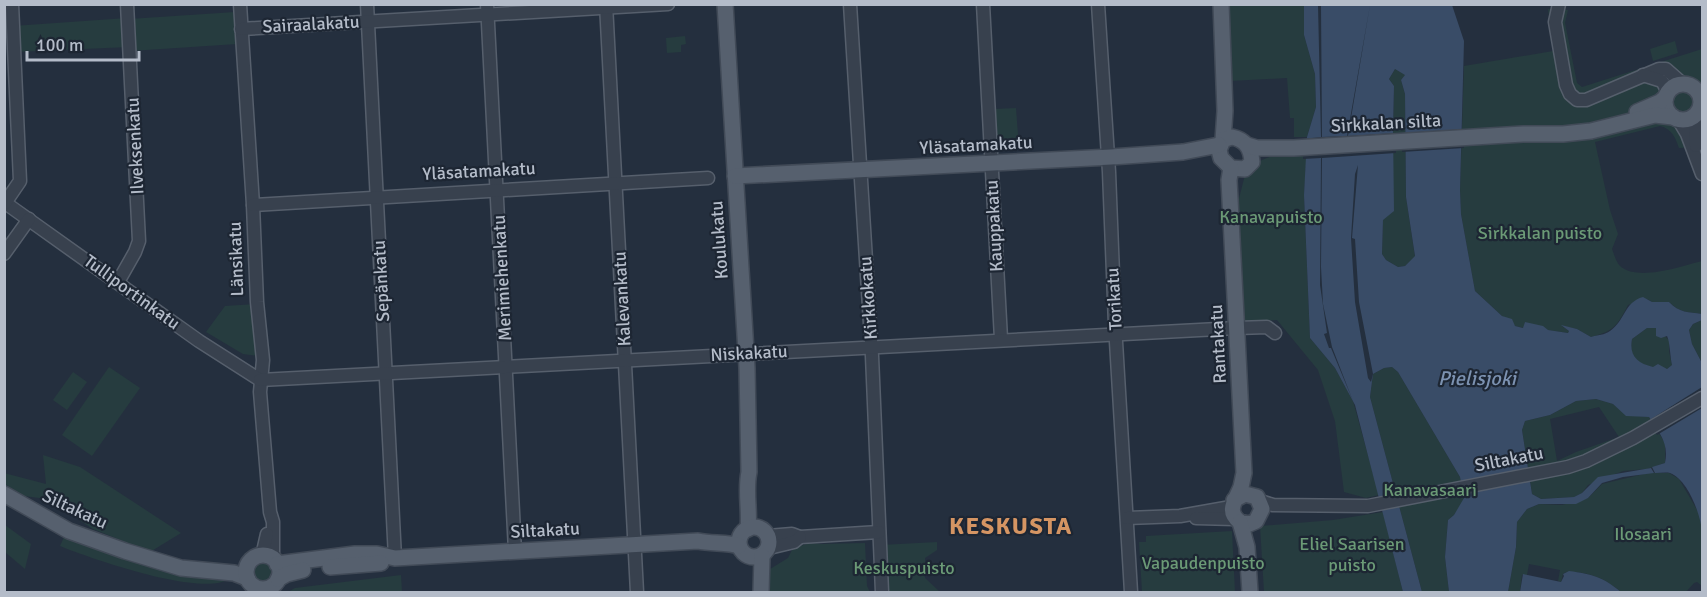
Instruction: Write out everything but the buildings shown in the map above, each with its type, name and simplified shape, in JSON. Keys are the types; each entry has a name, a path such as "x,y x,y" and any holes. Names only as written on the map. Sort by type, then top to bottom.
{"main road":[{"name":"Koulukatu","path":"725,4 746,353 750,472 747,484 761,592"},
{"name":"Rantakatu","path":"1221,4 1226,111 1232,157 1239,182 1231,213 1244,473 1235,512"},
{"path":"1692,83 1700,95 1701,105 1690,119 1655,115 1591,131 1522,134 1624,117 1660,102 1672,88 1692,83"},
{"path":"1667,95 1665,104 1668,112 1676,118"},
{"name":"Rantakatu","path":"1226,111 1231,128 1251,149 1232,157"},
{"name":"Sirkkalan silta","path":"1293,148 1522,134"},
{"name":"Yläsatamakatu","path":"735,176 1183,152 1232,157 1227,138 1243,142"},
{"path":"1243,142 1257,148 1293,148"},
{"path":"1232,157 1268,154 1293,148"},
{"name":"Rantakatu","path":"1244,473 1258,509"},
{"name":"Siltakatu","path":"4,494 69,531 141,556 182,568 265,576 355,554 377,554 395,558 698,541 714,544 755,542"},
{"path":"1250,592 1247,548 1235,512 1245,494 1258,509"},
{"path":"1235,512 1249,524 1258,509"},
{"path":"1247,548 1258,509"},
{"name":"Koulukatu","path":"753,592 751,561 755,542"}],"street":[{"path":"5,202 20,181 12,4"},
{"name":"Ilveksenkatu","path":"118,282 139,241 127,4"},
{"name":"Länsikatu","path":"240,4 257,302 263,360 261,380 270,512 265,576"},
{"name":"Sepänkatu","path":"367,4 395,558"},
{"name":"Sairaalakatu","path":"241,29 368,21 487,9 668,4"},
{"name":"Kirkkokatu","path":"850,4 871,347 882,592"},
{"name":"Kauppakatu","path":"983,4 1001,339"},
{"name":"Torikatu","path":"1098,4 1131,592"},
{"path":"1559,4 1555,22 1565,81 1570,94 1577,100 1586,100 1659,69 1666,69 1692,83"},
{"name":"Kalevankatu","path":"606,6 637,592"},
{"name":"Merimiehenkatu","path":"487,9 515,551"},
{"path":"1643,75 1662,81 1667,95"},
{"path":"1701,105 1695,133 1701,170"},
{"path":"1676,118 1687,134 1701,170"},
{"name":"Yläsatamakatu","path":"253,205 708,177"},
{"name":"Tulliportinkatu","path":"5,202 199,341 261,380"},
{"path":"4,254 29,219"},
{"name":"Niskakatu","path":"261,380 1237,328 1267,327 1275,333"},
{"name":"Siltakatu","path":"1258,509 1273,505 1368,506 1531,475 1586,461 1651,428 1702,398"},
{"path":"1127,518 1235,512"},
{"name":"Siltakatu","path":"755,542 794,542 800,537 879,532"}],"green space":[{"path":"1226,5 1304,5 1304,35 1315,74 1316,107 1307,137 1294,137 1294,118 1290,118 1287,78 1230,81"},
{"name":"Sirkkalan puisto","path":"1548,9 1568,10 1565,23 1577,83 1582,87 1702,49 1702,147 1679,148 1672,134 1660,126 1595,142 1610,210 1618,234 1612,249 1617,262 1628,271 1649,273 1702,261 1702,314 1680,310 1669,302 1652,302 1647,299 1628,305 1614,327 1591,337 1577,329 1562,326 1569,331 1568,333 1547,330 1525,322 1524,328 1515,326 1475,291 1461,214 1464,66 1553,51"},
{"path":"235,12 237,44 131,51 129,19"},
{"path":"127,18 129,47 15,52 13,26"},
{"path":"685,36 686,44 681,45 681,52 667,53 666,38"},
{"path":"1675,41 1678,53 1653,61 1650,49"},
{"path":"1395,69 1406,75 1401,80 1405,94 1406,197 1415,257 1405,266 1398,267 1386,260 1382,254 1383,219 1393,130 1394,86 1389,79"},
{"path":"1016,108 1019,148 1001,149 996,141 995,109"},
{"name":"Kanavapuisto","path":"1307,151 1304,195 1310,338 1335,368 1353,401 1379,495 1366,498 1344,492 1335,421 1318,370 1277,320 1242,322 1236,210 1245,175 1262,160 1272,156"},
{"path":"256,304 257,356 243,354 206,332 225,306"},
{"path":"1702,320 1702,363 1692,344 1689,330 1693,324"},
{"path":"1647,328 1656,328 1669,340 1672,365 1667,369 1640,363 1633,354 1632,339"},
{"path":"109,367 140,388 92,456 62,435"},
{"name":"Kanavasaari","path":"1392,367 1398,372 1460,477 1466,497 1448,520 1445,557 1449,592 1422,592 1370,397 1373,374 1384,368"},
{"path":"73,372 87,382 67,410 53,400"},
{"path":"1596,399 1613,404 1626,415 1649,417 1665,443 1665,463 1647,469 1623,471 1588,485 1582,493 1574,497 1541,499 1532,494 1522,430 1525,421 1550,415 1576,401","holes":["1599,407 1619,437 1557,461 1550,419"]},
{"path":"43,455 80,467 181,533 150,552 93,529 47,499 24,496 5,484 4,473 46,484"},
{"name":"Ilosaari","path":"1648,473 1669,473 1679,479 1700,515 1702,586 1697,582 1694,583 1686,592 1621,592 1602,579 1589,574 1566,572 1561,582 1558,581 1560,570 1529,564 1527,575 1522,575 1520,592 1508,592 1516,547 1517,522 1527,509 1539,504 1562,505 1588,498 1602,484"},
{"name":"Eliel Saarisen puisto","path":"1383,512 1403,592 1264,592 1260,526 1333,520"},
{"path":"5,525 31,544 25,569 5,552"},
{"name":"Vapaudenpuisto","path":"1232,531 1235,592 1142,592 1139,542 1146,542 1146,536"},
{"path":"65,535 94,548 141,563 229,579 215,583 195,583 146,574 60,546"},
{"name":"Keskuspuisto","path":"937,542 937,550 925,558 925,578 940,592 884,592 881,545"},
{"path":"810,543 865,543 867,586 870,592 763,592 762,574 788,558 793,548"},
{"path":"259,563 267,563 272,568 270,579 259,581 254,576 254,568"},
{"path":"401,575 402,592 288,592 295,588"}],"water":[{"name":"Pielisjoki","path":"1304,5 1452,5 1464,41 1461,214 1475,291 1502,316 1512,319 1515,326 1523,328 1525,322 1543,326 1548,330 1568,333 1569,331 1561,325 1577,329 1591,337 1610,331 1628,307 1643,297 1652,302 1669,302 1680,310 1702,314 1702,320 1693,324 1689,330 1692,344 1702,363 1702,531 1696,507 1682,482 1670,473 1655,473 1652,467 1665,463 1666,450 1663,439 1649,417 1626,416 1613,404 1596,399 1576,401 1550,415 1525,421 1522,430 1532,494 1541,499 1574,497 1582,493 1598,477 1651,468 1654,473 1623,477 1602,483 1588,498 1576,504 1539,504 1527,509 1517,522 1516,547 1508,592 1449,592 1445,557 1448,520 1454,515 1464,498 1460,477 1398,372 1392,367 1384,368 1373,374 1370,397 1422,592 1403,592 1355,405 1335,368 1310,338 1304,195 1307,137 1316,107 1315,74 1304,35","holes":["1395,69 1405,75 1401,80 1405,94 1406,197 1415,256 1405,266 1398,267 1386,260 1382,254 1383,220 1394,211 1394,86 1389,79","1647,328 1656,328 1656,336 1661,338 1667,336 1672,365 1667,369 1658,364 1653,367 1643,363 1633,354 1632,339"]},
{"path":"1569,571 1597,577 1621,592 1520,592 1523,574 1561,582 1563,574"}],"pier":[{"path":"1318,5 1321,5 1322,137 1347,136 1370,5 1348,136 1396,133 1396,153 1322,158 1323,304 1332,347 1353,401 1324,334 1327,333 1320,285 1321,158 1303,159 1304,139 1321,137"},
{"path":"1464,129 1464,148 1402,152 1402,133"},
{"path":"1358,165 1352,238 1355,239 1359,302 1373,374 1371,382 1368,378 1355,302 1351,238 1355,174"},
{"path":"1702,387 1702,408 1657,435 1648,421"}],"district":[{"name":"KESKUSTA","path":"1011,526"}]}
